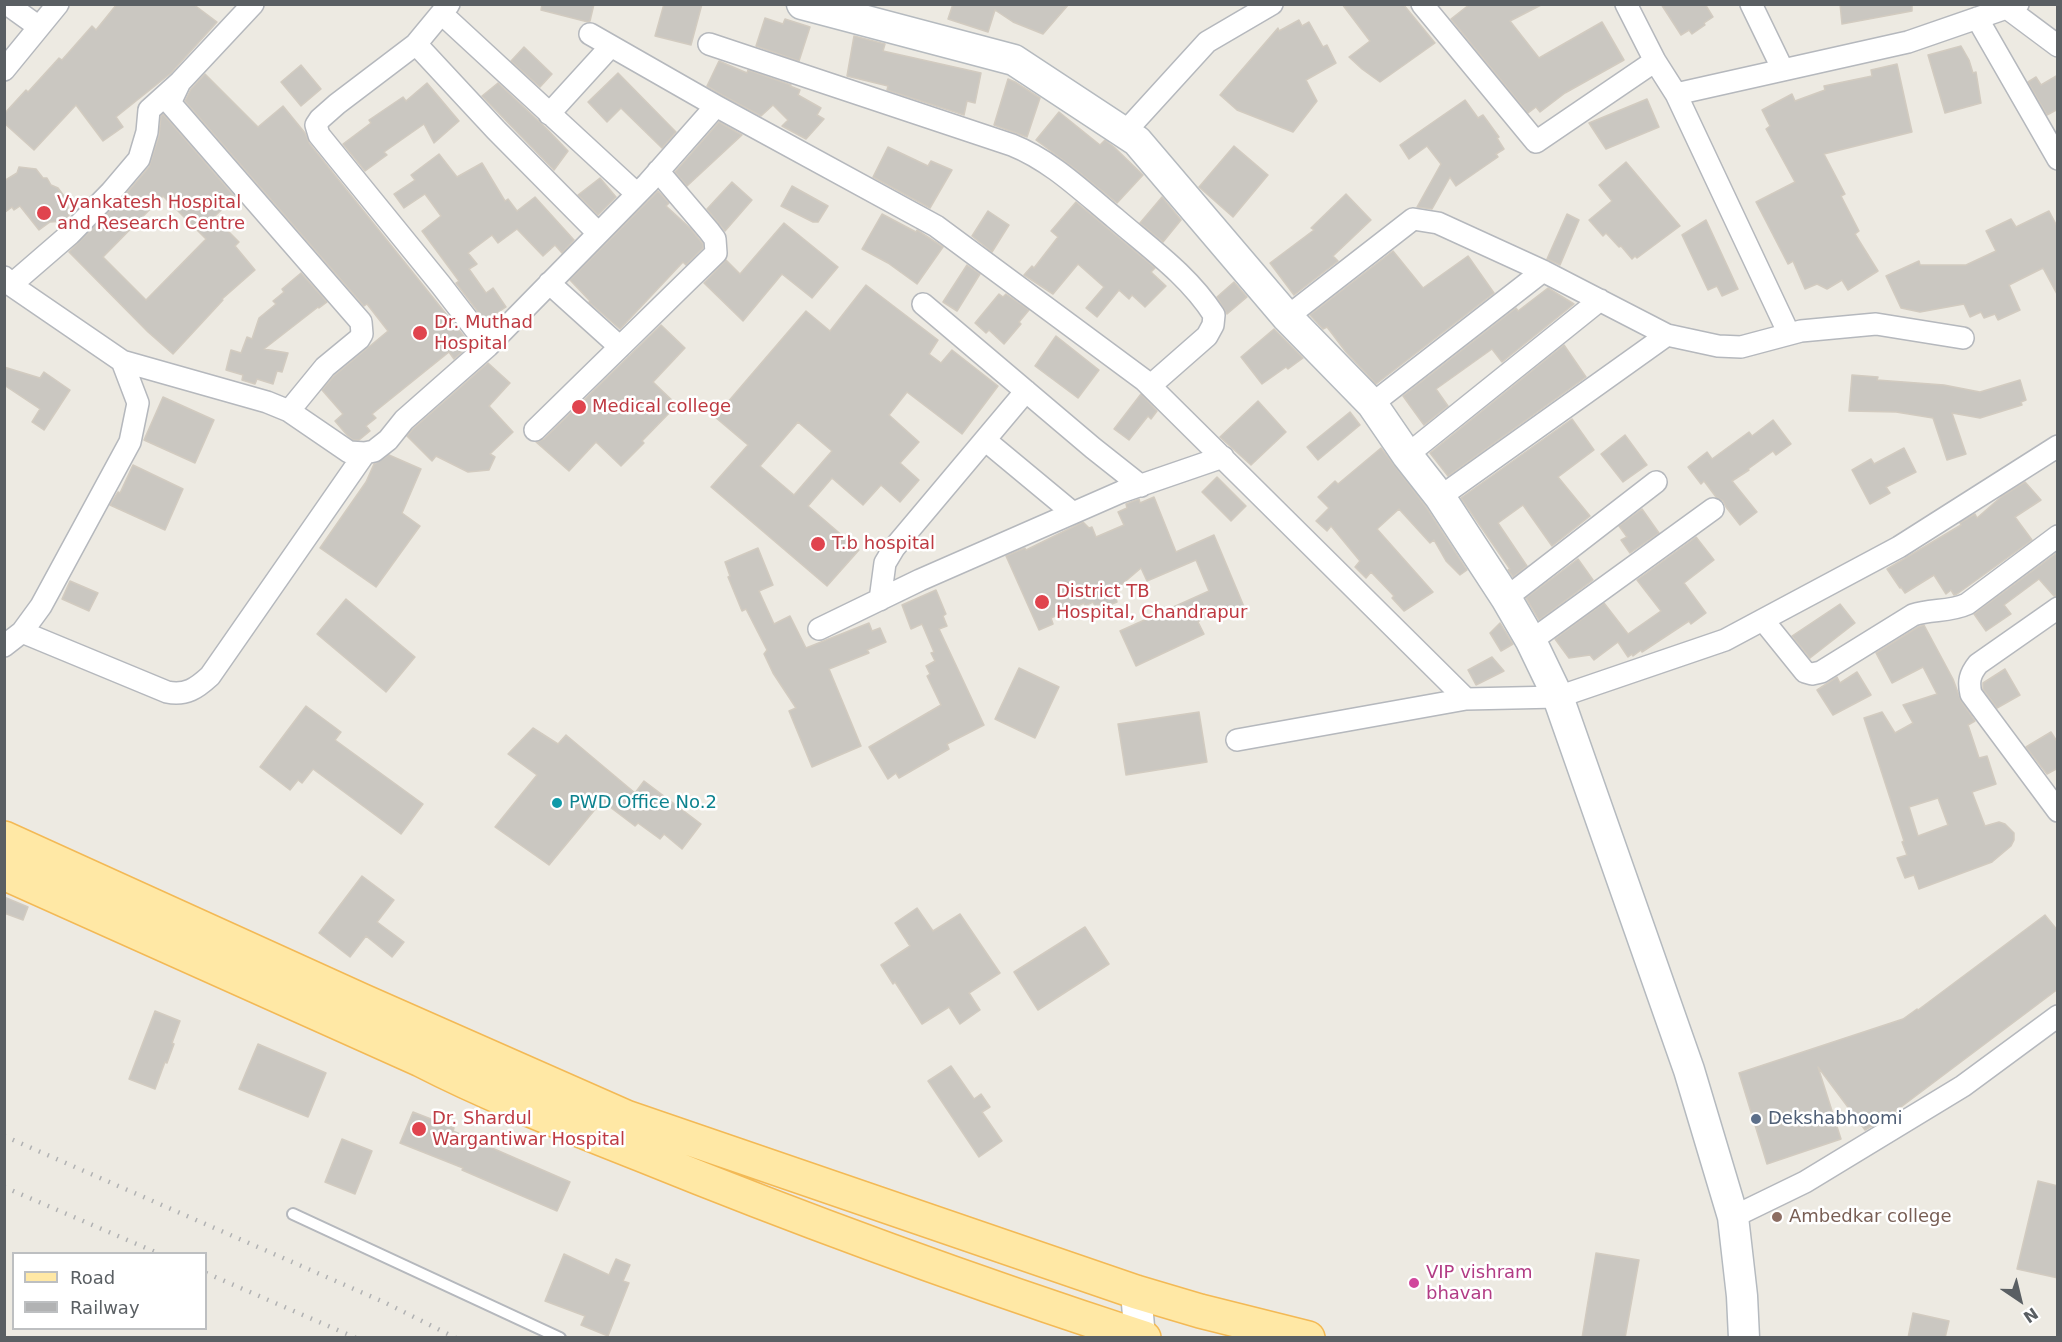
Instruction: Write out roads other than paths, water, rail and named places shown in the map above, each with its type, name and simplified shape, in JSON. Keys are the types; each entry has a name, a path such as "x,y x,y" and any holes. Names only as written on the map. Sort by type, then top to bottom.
{"main road":[{"path":"804,5 1014,60 1137,141 1287,317 1372,404 1407,455 1440,497 1532,641 1557,697 1689,1070 1733,1216 1744,1338"},
{"path":"4,838 384,1027 421,1060 471,1085 727,1190 962,1276 1141,1337 1136,1292"},
{"path":"4,873 384,1027 626,1117 1136,1292 1200,1311 1308,1338"},
{"path":"1022,1296 1037,1258"}],"street":[{"path":"7,4 39,27"},
{"path":"4,70 58,4"},
{"path":"253,4 180,82 149,110 147,132 139,159 111,192 70,234 8,281 122,361 252,396 289,411 349,452 374,451 388,440 404,420 488,346 637,194 716,106"},
{"path":"1124,133 1207,42 1272,4"},
{"path":"1422,4 1536,142 1655,61"},
{"path":"1626,4 1655,61 1676,94 1789,334"},
{"path":"1751,4 1783,70"},
{"path":"488,346 319,135 316,125 320,119 416,44 446,9 549,114 637,194"},
{"path":"1676,94 1908,42 1998,10"},
{"path":"1998,10 2058,46"},
{"path":"1998,10 2058,159"},
{"path":"590,34 716,106 936,226 1150,386 1466,699"},
{"path":"416,44 496,130 598,233"},
{"path":"709,44 1012,145 1034,154 1060,172 1182,275 1214,315 1213,325 1207,336 1150,386"},
{"path":"549,114 611,46"},
{"path":"180,82 170,103 362,322 362,334 359,339 325,367 289,411"},
{"path":"535,430 716,253 715,240 709,231 658,171"},
{"path":"1287,317 1413,219 1438,223 1543,271 1667,335 1718,346 1741,347 1801,330 1876,324 1963,338"},
{"path":"1372,404 1543,271"},
{"path":"549,283 620,347"},
{"path":"1407,455 1600,300"},
{"path":"923,304 1141,486"},
{"path":"1440,497 1667,335"},
{"path":"4,646 22,632 41,606 130,442 138,403 122,361"},
{"path":"880,600 885,563 894,548 1026,391"},
{"path":"985,440 1073,513"},
{"path":"1237,740 1466,699 1557,697 1725,640 1899,548 2058,446"},
{"path":"22,632 167,692 181,694 189,691 210,676 365,453"},
{"path":"819,629 920,580 1073,513 1223,457"},
{"path":"1506,598 1656,482"},
{"path":"1532,641 1713,509"},
{"path":"1763,620 1805,672 1812,674 1821,672 1913,615 1921,612 1954,609 1967,604 2058,536"},
{"path":"2058,608 1978,664 1971,673 1969,683 1971,694 2058,811"},
{"path":"1733,1216 1805,1182 1953,1091 2058,1016"}],"lane":[{"path":"293,1214 560,1338"}],"railway":[{"path":"4,1136 386,1303 456,1338"},
{"path":"4,1187 155,1252"},
{"path":"207,1273 356,1338"}],"place":[{"name":"Vyankatesh Hospital and Research Centre","path":"44,213"},
{"name":"Dr. Muthad Hospital","path":"420,333"},
{"name":"Medical college","path":"579,407"},
{"name":"T.b hospital","path":"818,544"},
{"name":"District TB Hospital, Chandrapur","path":"1042,602"},
{"name":"PWD Office No.2","path":"557,803"},
{"name":"Dekshabhoomi","path":"1756,1119"},
{"name":"Dr. Shardul Wargantiwar Hospital","path":"419,1129"},
{"name":"Ambedkar college","path":"1777,1217"},
{"name":"VIP vishram bhavan","path":"1414,1283"}]}
